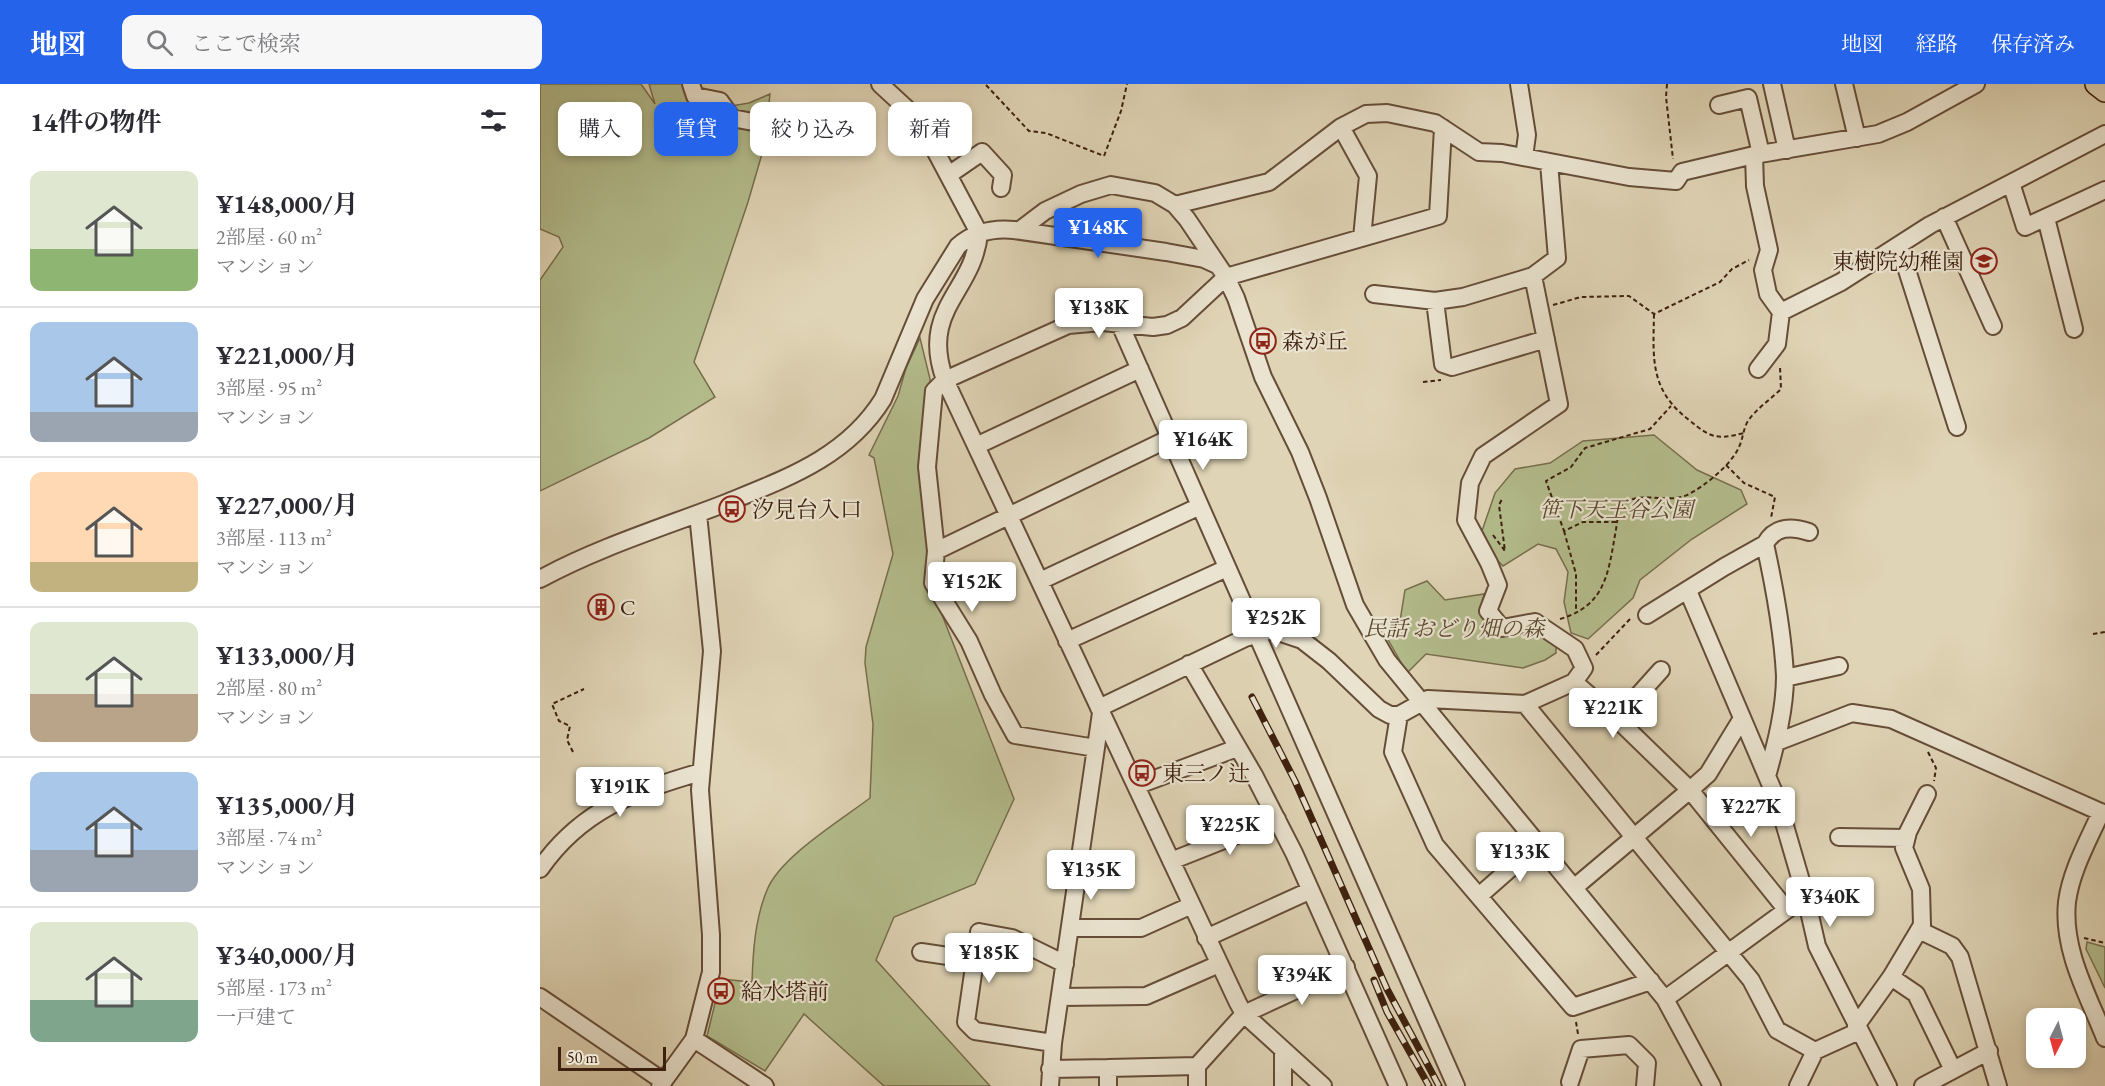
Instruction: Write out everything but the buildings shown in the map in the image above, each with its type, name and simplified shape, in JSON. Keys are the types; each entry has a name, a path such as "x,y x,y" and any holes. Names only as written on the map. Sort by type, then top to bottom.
{"main road":[{"path":"2096,84 2105,91"}],"street":[{"path":"691,84 696,96 720,101 732,118 750,121"},
{"path":"880,84 920,120 979,233 977,252 942,317 938,336 938,352 945,380 1206,938 1244,1014 1323,1086"},
{"path":"1519,84 1527,135 1524,158"},
{"path":"1772,84 1787,150"},
{"path":"1844,84 1857,138"},
{"path":"1175,205 1269,182 1341,127 1366,114 1387,114 1435,123 1479,152 1629,177 1676,181 1682,172 1758,154 1878,134 1907,122 1976,84"},
{"path":"1719,105 1748,98 1758,154 1755,186 1769,250 1762,270 1768,294 1781,312 1777,344 1758,369"},
{"path":"1341,127 1368,176 1362,238"},
{"path":"1096,748 1015,735 993,695 969,641 933,583 936,551 927,467 934,391 945,380 1068,325 1119,322 1153,327 1167,325 1182,318 1222,271 1362,238 1438,216 1443,128"},
{"path":"1781,312 1841,282 1944,217 2105,134"},
{"path":"950,174 982,152 1003,175 1001,188"},
{"path":"1374,294 1435,301 1463,297 1533,276 1557,258 1549,163"},
{"path":"2011,183 2025,227 2105,190"},
{"path":"1020,230 1045,211 1081,194 1112,185 1144,189 1175,205 1193,226 1222,271 1236,298 1263,377 1300,453 1318,498 1354,605 1387,660 1665,999 1712,1086"},
{"path":"1944,217 1993,326"},
{"path":"2046,218 2074,329"},
{"path":"540,579 576,561 801,472 835,452 862,427 883,399 925,299 958,246 979,233 999,228 1020,230 1166,252 1204,259 1222,271"},
{"path":"1899,245 1957,427"},
{"path":"1533,276 1559,404 1483,456 1470,483 1466,520 1490,563 1498,585 1488,611 1502,628 1539,623 1575,649 1579,675 1617,719 1690,790 1786,909"},
{"path":"1435,301 1443,364 1452,367 1546,339"},
{"path":"1119,322 1306,741 1456,1086"},
{"path":"976,446 1140,369"},
{"path":"936,551 1170,438"},
{"path":"1040,581 1200,506"},
{"path":"540,998 662,1084 694,1039 708,989 712,952 701,818 701,772 712,651 698,514"},
{"path":"1647,615 1765,544 1771,534 1790,526 1809,532"},
{"path":"1765,544 1775,591 1785,678 1777,742 1767,776"},
{"path":"1068,641 1227,568"},
{"path":"1688,591 1741,720 1778,801 1806,898 1817,946 1888,1086"},
{"path":"1100,710 1189,664 1256,633 1272,630 1302,640 1329,661 1379,709 1389,715 1399,715 1428,699 1525,704 1579,675"},
{"path":"1189,664 1277,819 1398,1086"},
{"path":"1785,678 1839,666"},
{"path":"1617,719 1660,670"},
{"path":"1525,704 1751,980 1777,1030 1815,1052"},
{"path":"1050,1086 1053,1043 1100,710"},
{"path":"1777,742 1852,713 1891,718 2103,813 2074,874 2067,912 2071,953 2105,1038"},
{"path":"1399,715 1393,752 1435,845 1573,1007 1651,981"},
{"path":"1575,887 1708,774 1741,720"},
{"path":"1136,786 1237,748"},
{"path":"540,869 568,835 608,805 630,795 701,772"},
{"path":"1798,1086 1815,1052 1857,1028 1920,930 1921,889 1904,848 1906,838 1927,794"},
{"path":"1171,861 1277,819"},
{"path":"1839,837 1906,838"},
{"path":"1479,897 1538,844"},
{"path":"1206,938 1310,891"},
{"path":"1665,999 1727,951 1786,909 1806,898"},
{"path":"1070,928 1141,928 1192,905"},
{"path":"1920,930 1952,946 1960,957 1998,1086"},
{"path":"1053,1043 975,1031 966,1022 978,932 1012,938 1065,964"},
{"path":"921,952 975,960"},
{"path":"1060,997 1146,996 1219,964"},
{"path":"1197,1086 1197,1066 1244,1014 1346,967"},
{"path":"1891,977 1916,994 1953,1070"},
{"path":"694,1039 765,1086"},
{"path":"1570,1082 1581,1049 1629,1045 1647,1063 1645,1086"},
{"path":"1283,1051 1283,1086"},
{"path":"1923,1086 1989,1051"},
{"path":"1050,1069 1197,1066"},
{"path":"1108,1068 1108,1086"}],"path":[{"path":"986,85 1029,131 1046,133 1104,156 1121,111 1127,84"},
{"path":"1667,84 1666,97 1676,181"},
{"path":"1654,314 1720,282 1732,269 1769,250"},
{"path":"1539,309 1581,297 1629,296 1654,314"},
{"path":"1654,314 1653,353 1663,394 1671,406 1708,435 1723,438 1744,433"},
{"path":"1539,623 1576,614 1597,599 1607,572 1619,510 1628,500 1641,497 1662,500 1688,495 1726,465 1739,449 1748,421 1781,389 1777,344"},
{"path":"1576,614 1576,574 1546,481 1571,467 1585,448 1650,429 1671,406"},
{"path":"1726,465 1743,483 1775,497 1765,544"},
{"path":"1487,527 1505,551 1499,505 1502,499"},
{"path":"1564,531 1583,522 1617,522"},
{"path":"1579,675 1638,610 1647,615"},
{"path":"2093,634 2105,632"},
{"path":"573,752 567,740 570,726 560,721 552,704 584,689"},
{"path":"1926,747 1936,768 1934,784 1927,794"},
{"path":"2078,937 2105,943"},
{"path":"1573,1007 1581,1049"}],"green space":[{"path":"540,84 641,84 654,103 654,156 738,156 738,105 750,103 750,156 761,156 694,362 715,397 649,438 540,491 540,280 563,247 559,237 540,229"},
{"path":"649,84 683,84 711,102 654,102"},
{"path":"770,94 769,102 751,102"},
{"path":"920,338 930,379 923,481 930,584 1014,799 975,884 894,917 876,960 990,1086 884,1086 804,1014 765,1071 707,1036 721,979 752,982 757,924 763,901 774,877 812,840 870,798 873,724 865,663 866,647 893,554 874,458 869,455 898,396 906,368"},
{"name":"笹下天王谷公園","path":"1654,435 1697,470 1741,490 1747,504 1692,539 1640,580 1633,598 1588,639 1571,633 1564,602 1568,572 1556,549 1538,544 1503,566 1495,558 1482,531 1495,493 1515,469 1550,463 1583,441"},
{"name":"民話 おどり畑の森","path":"1427,581 1445,600 1484,594 1481,613 1500,636 1525,630 1536,631 1556,646 1556,653 1545,660 1523,668 1426,654 1407,673 1386,636 1399,627 1405,590"},
{"path":"2087,942 2105,947 2105,988 2086,949"}],"railway":[{"path":"1252,697 1295,781 1387,989 1439,1086"},
{"path":"1374,980 1387,1012 1429,1086"}],"place":[{"name":"東樹院幼稚園","path":"1984,261"},
{"name":"森が丘","path":"1263,341"},
{"name":"汐見台入口","path":"732,509"},
{"name":"C","path":"601,607"},
{"name":"東三ノ辻","path":"1142,773"},
{"name":"給水塔前","path":"721,991"}]}
